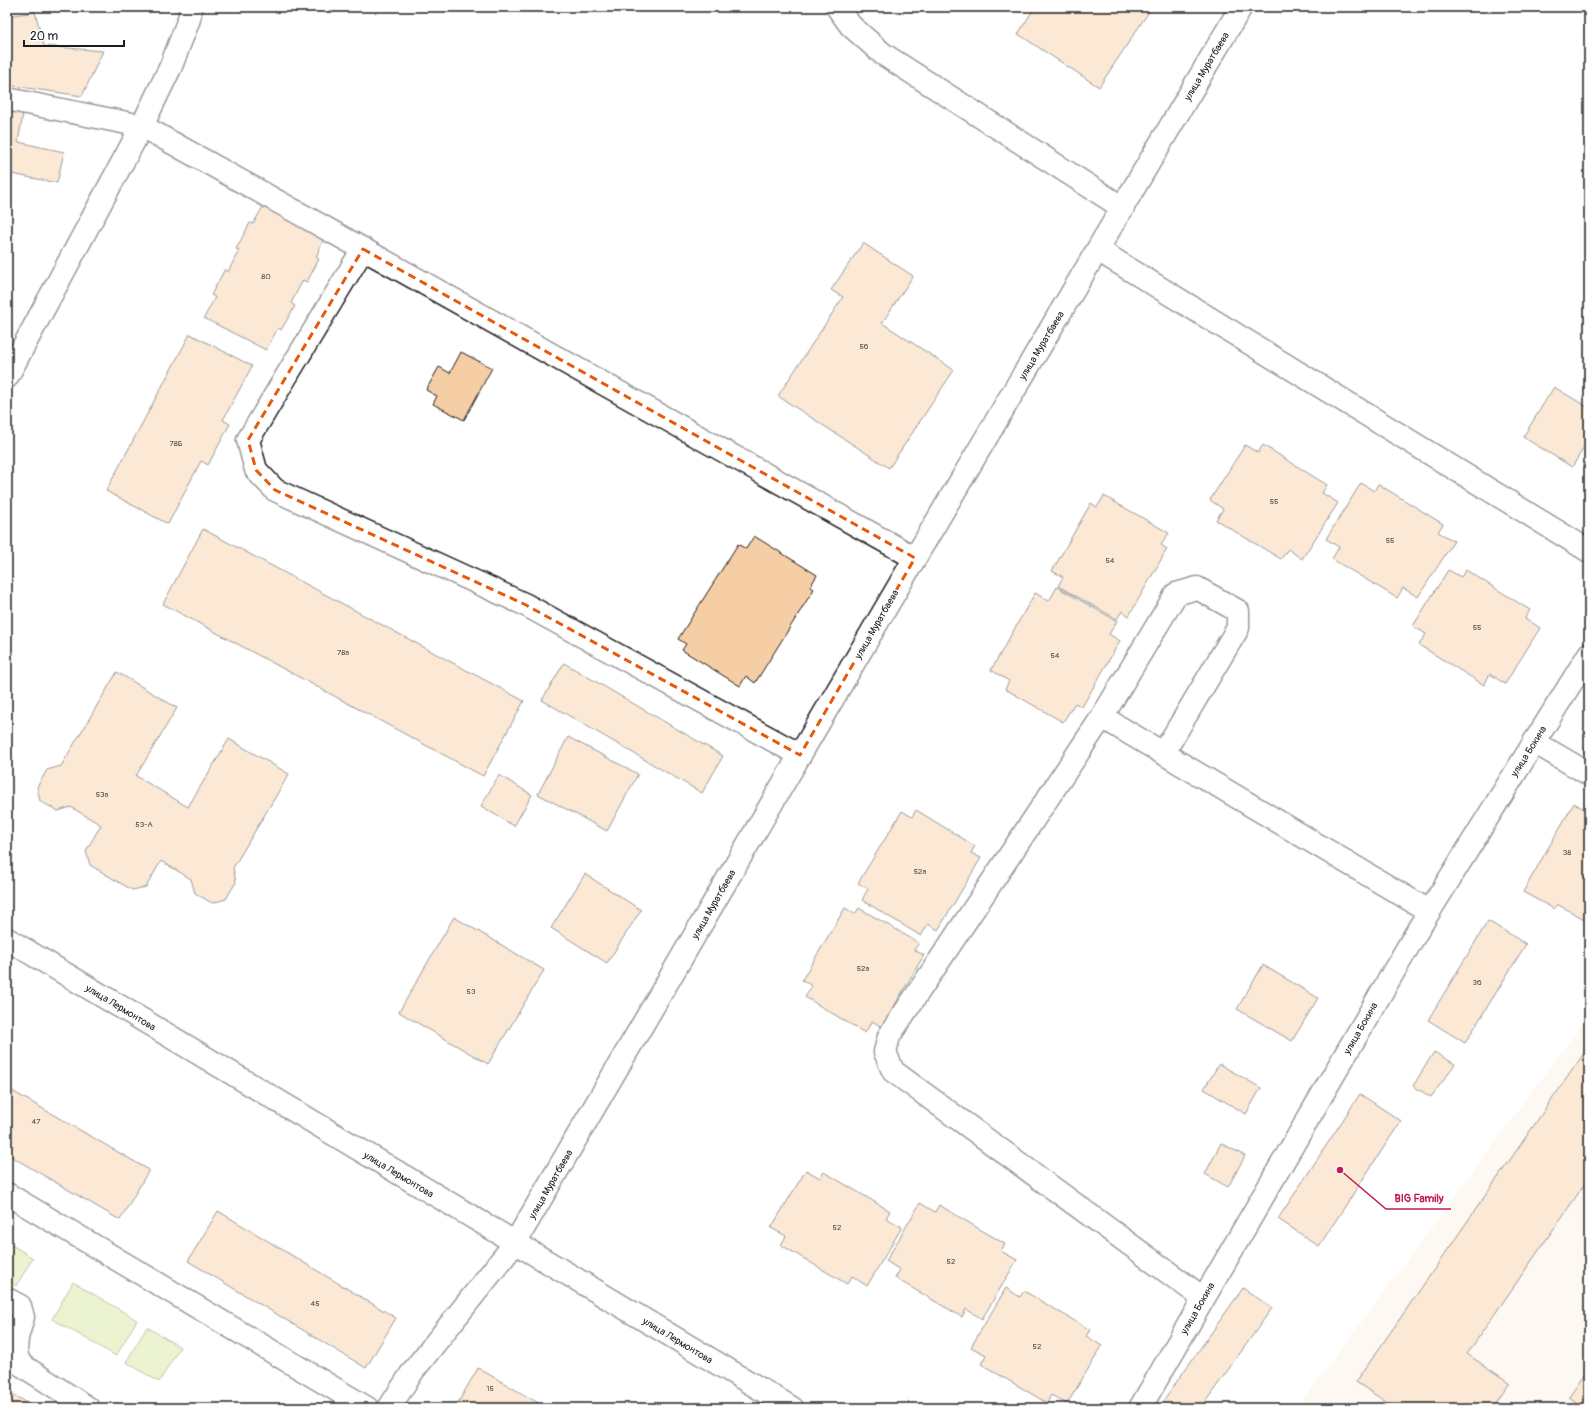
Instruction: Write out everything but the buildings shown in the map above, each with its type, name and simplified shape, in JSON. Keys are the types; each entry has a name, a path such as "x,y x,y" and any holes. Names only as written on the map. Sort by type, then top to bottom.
{"street":[{"path":"7,376 142,126 171,66 189,19 191,7"},
{"path":"837,7 851,26 883,54 1123,208"},
{"name":"улица Муратбаева","path":"390,1408 413,1371 516,1243 915,558 1241,7"},
{"path":"7,99 142,126 915,558"},
{"path":"363,249 248,440 256,470 274,490 524,604 800,755"},
{"path":"1098,250 1589,551"},
{"path":"1164,752 1238,628 1238,611 1197,588 1176,594 1102,716 889,1036 885,1052 893,1071 1203,1298"},
{"name":"улица Бокина","path":"1140,1408 1429,911 1589,654"},
{"path":"1102,716 1429,911"},
{"path":"1534,742 1589,774"},
{"name":"улица Лермонтова","path":"7,939 792,1408"},
{"path":"7,1194 367,1408"},
{"path":"7,1299 20,1306 23,1317 17,1338 16,1353 20,1364 88,1408"}],"highlighted area":[{"path":"363,249 915,558 800,755 524,604 275,490 256,470 248,440"}],"shaded area":[{"path":"1589,1015 1589,1408 1297,1408"}],"green space":[{"path":"7,1242 33,1258 16,1286 7,1280"},
{"path":"73,1282 137,1320 116,1356 52,1319"},
{"path":"147,1327 180,1347 159,1382 126,1362"}],"place":[{"name":"BIG Family","path":"1340,1170"}]}
